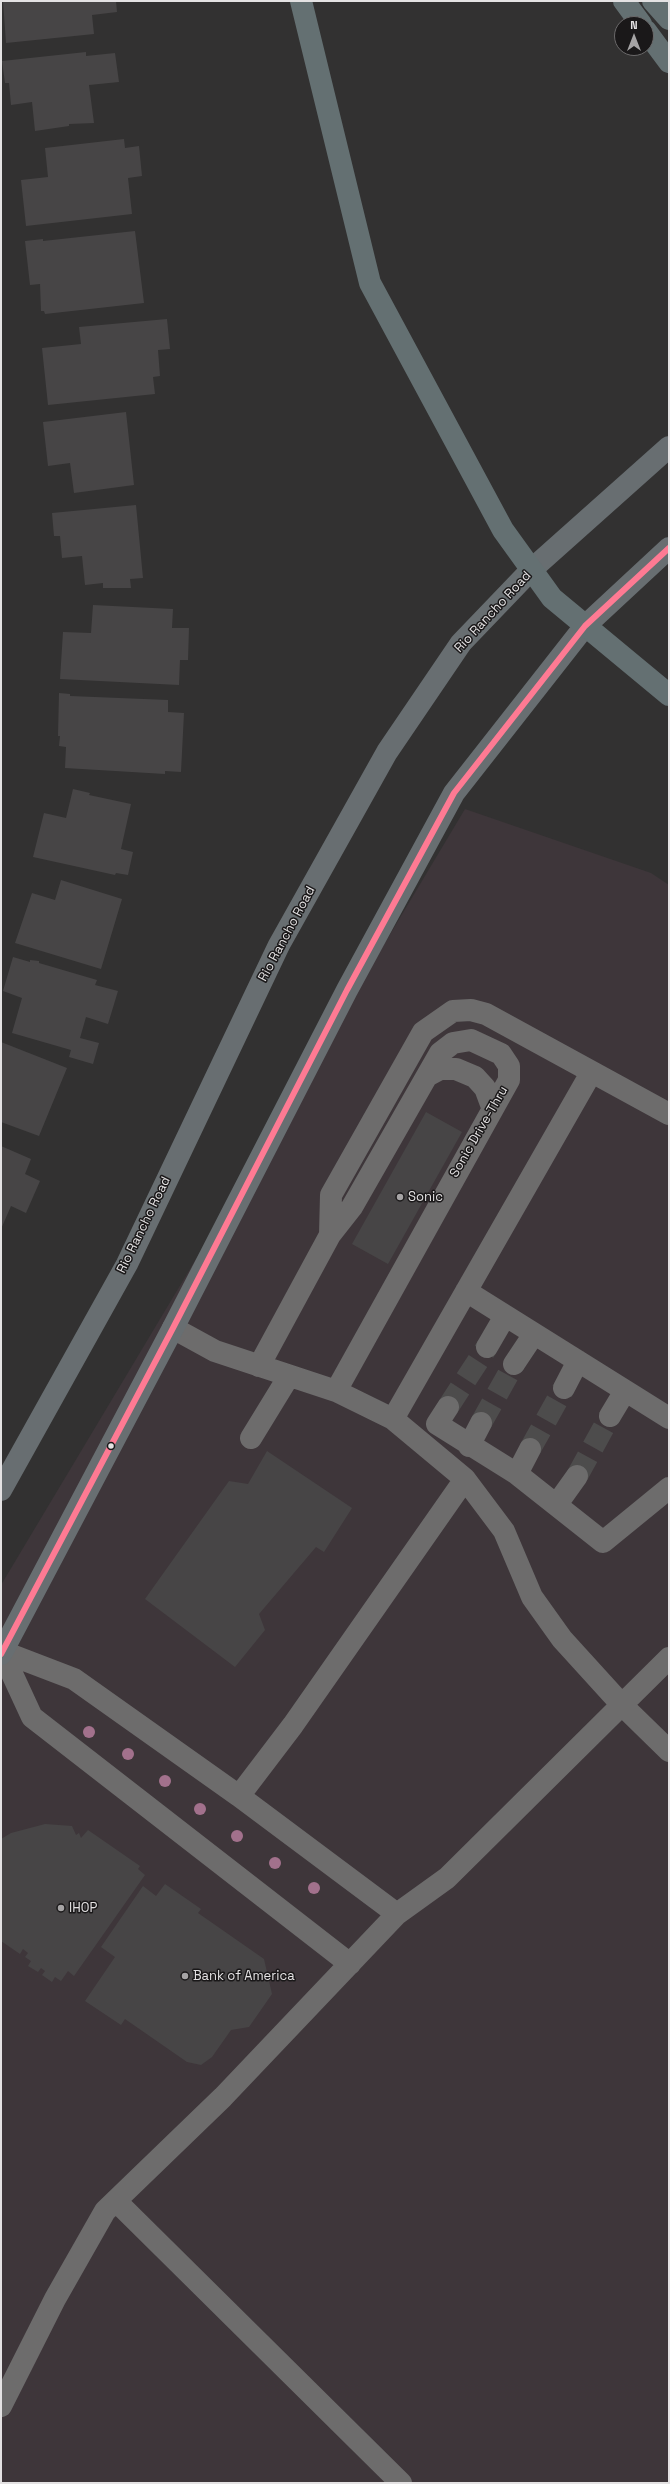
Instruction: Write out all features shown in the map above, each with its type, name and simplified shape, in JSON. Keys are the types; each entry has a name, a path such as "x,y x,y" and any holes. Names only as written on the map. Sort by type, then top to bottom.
{"highway":[{"path":"301,1 370,283 503,530 531,570 552,598 669,695"},
{"path":"624,1 635,16"},
{"path":"653,1 669,18"},
{"path":"654,42 669,62"}],"main road":[{"name":"Rio Rancho Road","path":"1,1490 127,1264 279,945 387,752 461,643 531,570 669,447"},
{"path":"1,1652 173,1328 347,990 454,793 585,626 669,548"}],"lane":[{"path":"330,1235 331,1196 423,1032 453,1011 471,1010 486,1014 669,1114"},
{"name":"Sonic Drive-Thru","path":"259,1366 330,1235 352,1207 440,1053 453,1043 471,1040 501,1054 508,1066 508,1080 336,1391"},
{"path":"427,1076 440,1069 456,1069 475,1077 485,1088 492,1107"},
{"path":"393,1419 591,1072"},
{"path":"466,1291 669,1418"},
{"path":"487,1346 505,1316"},
{"path":"173,1328 216,1352 336,1391 393,1419 465,1479 504,1531 532,1597 562,1639 622,1705 669,1751"},
{"path":"514,1364 534,1334"},
{"path":"564,1388 578,1361"},
{"path":"251,1438 289,1376"},
{"path":"610,1416 625,1391"},
{"path":"448,1407 437,1424 469,1446 517,1474 557,1504 603,1542 669,1488"},
{"path":"469,1446 481,1423"},
{"path":"517,1474 530,1450"},
{"path":"557,1504 577,1476"},
{"path":"239,1796 293,1725 465,1479"},
{"path":"1,1652 74,1679 239,1796 397,1914"},
{"path":"1,1652 32,1717 350,1964"},
{"path":"1,2406 55,2299 105,2212 223,2097 397,1914 447,1878 669,1658"},
{"path":"116,2202 401,2483"}],"shaded area":[{"path":"465,809 651,873 669,885 669,2483 1,2483 1,1585"}],"building":[{"path":"3,1 116,1 117,12 92,15 94,34 6,43"},
{"path":"86,52 86,56 115,53 119,82 89,85 94,123 69,124 69,126 35,131 32,102 11,105 9,83 5,83 2,61"},
{"path":"124,139 125,148 139,146 142,176 128,178 132,214 26,226 21,180 48,177 45,148"},
{"path":"135,231 144,303 45,314 44,311 41,311 40,284 30,285 25,241 43,239 43,241"},
{"path":"167,319 170,349 158,350 160,376 153,377 155,394 48,405 42,348 81,344 79,327"},
{"path":"126,412 134,485 74,493 70,463 48,466 43,422"},
{"path":"136,505 143,578 130,579 131,588 103,588 103,583 85,585 82,556 62,558 60,536 54,536 52,513"},
{"path":"93,605 173,609 172,628 189,628 188,660 180,660 179,685 60,679 63,632 91,633"},
{"path":"59,693 70,694 70,696 168,700 168,712 184,713 181,772 165,771 165,774 65,768 66,747 59,746 60,736 58,736"},
{"path":"73,789 90,793 89,795 131,804 121,849 133,852 128,875 116,873 115,875 33,857 44,813 66,818"},
{"path":"61,880 122,899 101,969 15,943 32,893 55,900"},
{"path":"13,957 30,962 30,960 39,961 39,963 97,980 95,985 118,991 108,1024 86,1017 80,1038 99,1043 93,1064 69,1057 71,1050 12,1033 22,998 3,991"},
{"path":"1,1042 67,1068 39,1136 1,1122"},
{"path":"426,1112 462,1132 388,1264 352,1244"},
{"path":"1,1146 31,1159 25,1174 40,1181 26,1213 11,1206 1,1229"},
{"path":"267,1451 352,1508 324,1552 316,1547 259,1614 265,1630 235,1667 145,1599 229,1481 248,1484"},
{"name":"IHOP","path":"45,1824 72,1826 76,1835 79,1833 81,1838 88,1830 140,1866 138,1869 145,1875 74,1976 68,1971 61,1981 55,1977 52,1982 42,1975 45,1971 41,1968 38,1972 28,1966 31,1961 25,1957 28,1953 23,1949 20,1954 1,1941 1,1839 11,1833"},
{"name":"Bank of America","path":"165,1884 201,1909 198,1913 264,1959 272,1994 249,2027 231,2030 212,2057 201,2065 187,2062 125,2019 121,2025 85,2001 115,1957 101,1947 143,1886 156,1896"}],"tunnel":[{"path":"448,1407 487,1347"},
{"path":"481,1423 514,1364"},
{"path":"530,1449 564,1388"},
{"path":"577,1476 610,1416"}],"transit line":[{"path":"1,1654 173,1328 347,990 454,793 585,626 669,548"}],"place":[{"name":"Sonic","path":"400,1197"},
{"name":"IHOP","path":"61,1908"},
{"name":"Bank of America","path":"185,1976"}]}
